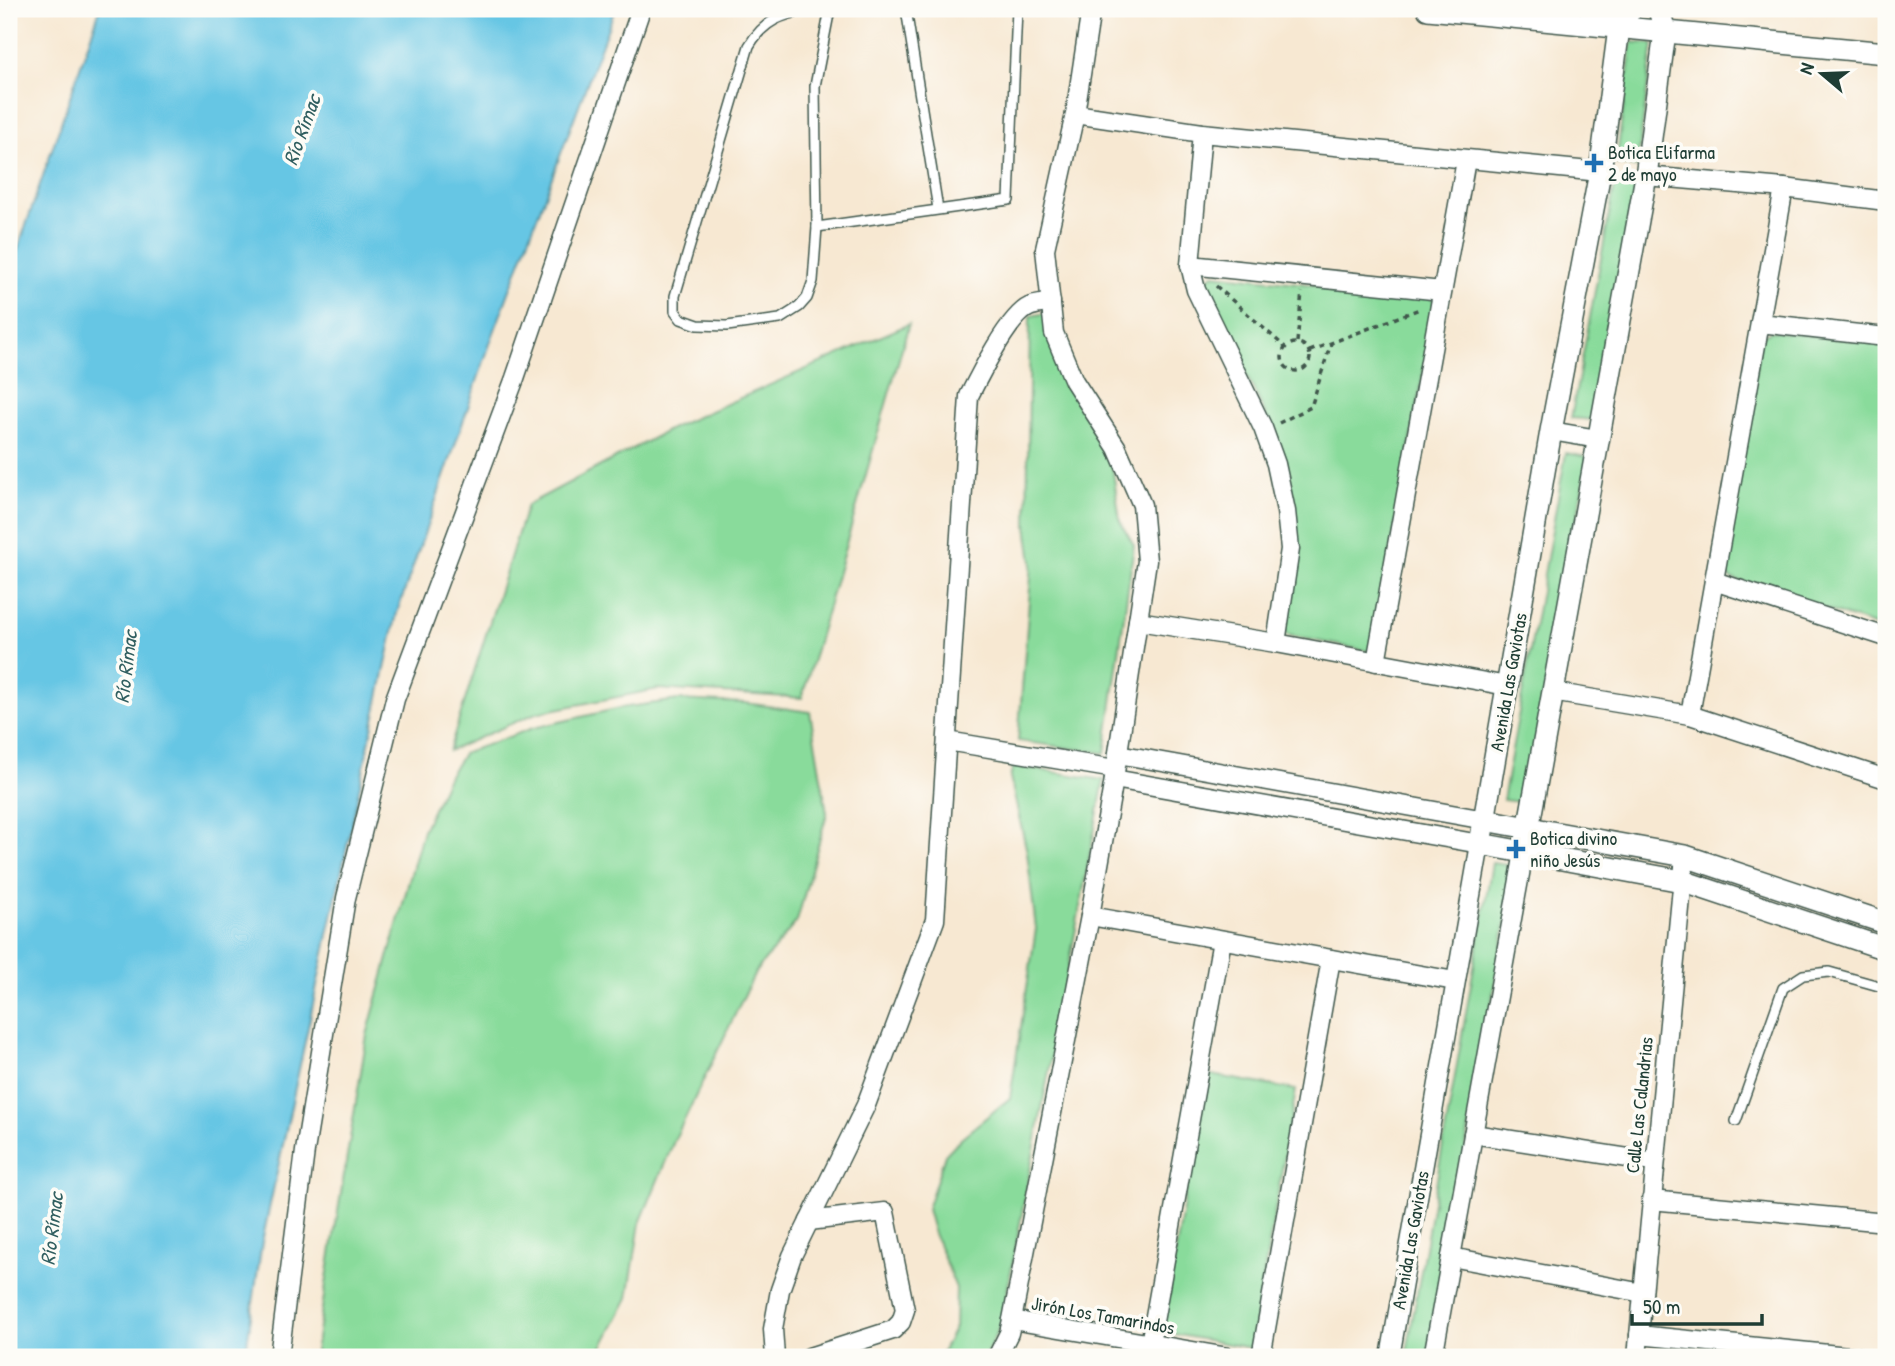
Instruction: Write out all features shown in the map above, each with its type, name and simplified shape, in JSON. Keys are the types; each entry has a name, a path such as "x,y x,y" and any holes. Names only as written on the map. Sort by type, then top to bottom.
{"street":[{"path":"279,1357 305,1151 346,898 395,699 515,378 641,9"},
{"path":"997,1357 1009,1333 1012,1320 1090,916 1147,561 1142,505 1117,448 1074,381 1054,333 1045,248 1074,114 1091,9"},
{"path":"1428,9 1886,53"},
{"name":"Avenida Las Gaviotas","path":"1390,1357 1551,431 1600,172 1619,28 1631,9"},
{"path":"1433,1357 1646,176 1665,32 1659,9"},
{"path":"1074,114 1202,133 1600,172"},
{"path":"1202,133 1190,265 1196,290 1263,428 1281,488 1290,549 1276,643"},
{"path":"1376,662 1466,160"},
{"path":"1646,176 1784,188 1886,201"},
{"path":"1690,715 1784,188"},
{"path":"1190,265 1443,291"},
{"path":"775,1357 773,1329 780,1290 792,1256 866,1105 935,920 969,396 1000,340 1026,308 1051,302"},
{"path":"1760,323 1886,337"},
{"path":"1551,431 1598,439"},
{"path":"1714,581 1886,637"},
{"path":"1138,621 1276,643 1507,686"},
{"path":"1552,692 1690,715 1886,779"},
{"path":"947,741 1024,755 1485,820 1685,856 1886,923"},
{"path":"1116,767 1480,844 1682,881 1886,948"},
{"name":"Calle Las Calandrias","path":"1637,1357 1685,856"},
{"path":"1090,916 1455,981"},
{"path":"1150,1344 1222,940"},
{"path":"1261,1357 1331,959"},
{"path":"1473,1134 1654,1162"},
{"path":"1651,1200 1886,1222"},
{"path":"809,1221 885,1212 905,1310 901,1322 893,1330 809,1357"},
{"path":"1451,1257 1643,1293"},
{"name":"Jirón Los Tamarindos","path":"1012,1320 1228,1357"},
{"path":"1639,1335 1858,1357"}],"lane":[{"path":"810,9 773,19 758,31 749,46 674,296 675,311 681,319 698,325 727,326 780,319 799,307 807,298 813,281 817,228 815,86 830,9"},
{"path":"906,9 938,209"},
{"path":"817,228 1009,200 1017,9"},
{"path":"1736,1121 1783,988 1803,975 1829,972 1886,988"}],"path":[{"path":"1213,283 1285,347"},
{"path":"1297,342 1302,290"},
{"path":"1310,351 1430,305"},
{"path":"1297,342 1306,346 1310,351 1307,367 1296,372 1286,368 1281,357 1285,347 1297,342"},
{"path":"1275,425 1311,407 1331,343"}],"green space":[{"path":"1632,42 1653,44 1637,167 1616,164"},
{"path":"1615,184 1637,187 1594,420 1571,418"},
{"path":"1214,274 1430,297 1436,303 1373,649 1368,651 1287,635 1285,630 1296,551 1293,496 1275,437 1262,407 1206,296 1206,279"},
{"path":"1047,313 1070,384 1112,464 1120,521 1134,545 1105,753 1018,741 1032,562 1027,526 1030,316"},
{"path":"909,324 802,698 658,689 536,713 449,751 527,505 674,427"},
{"path":"1771,331 1886,344 1886,629 1730,578 1724,571 1761,336"},
{"path":"1566,453 1588,457 1527,803 1503,800"},
{"path":"678,700 746,703 810,712 827,813 797,921 756,971 674,1141 640,1223 628,1298 597,1357 314,1357 367,1035 423,830 449,775 464,753 533,728 620,708"},
{"path":"1014,766 1104,780 1001,1324 985,1357 940,1357 955,1327 956,1288 927,1209 945,1155 961,1138 1010,1098 1036,929 1027,852 1010,777"},
{"path":"1492,863 1516,866 1428,1357 1406,1357"},
{"path":"1206,1074 1296,1090 1251,1348 1162,1332"}],"water":[{"name":"Río Rímac","path":"100,9 615,9 493,335 397,613 262,1242 245,1357 9,1357 9,275"}],"place":[{"name":"Botica Elifarma 2 de mayo","path":"1594,163"},
{"name":"Botica divino niño Jesús","path":"1516,849"}]}
